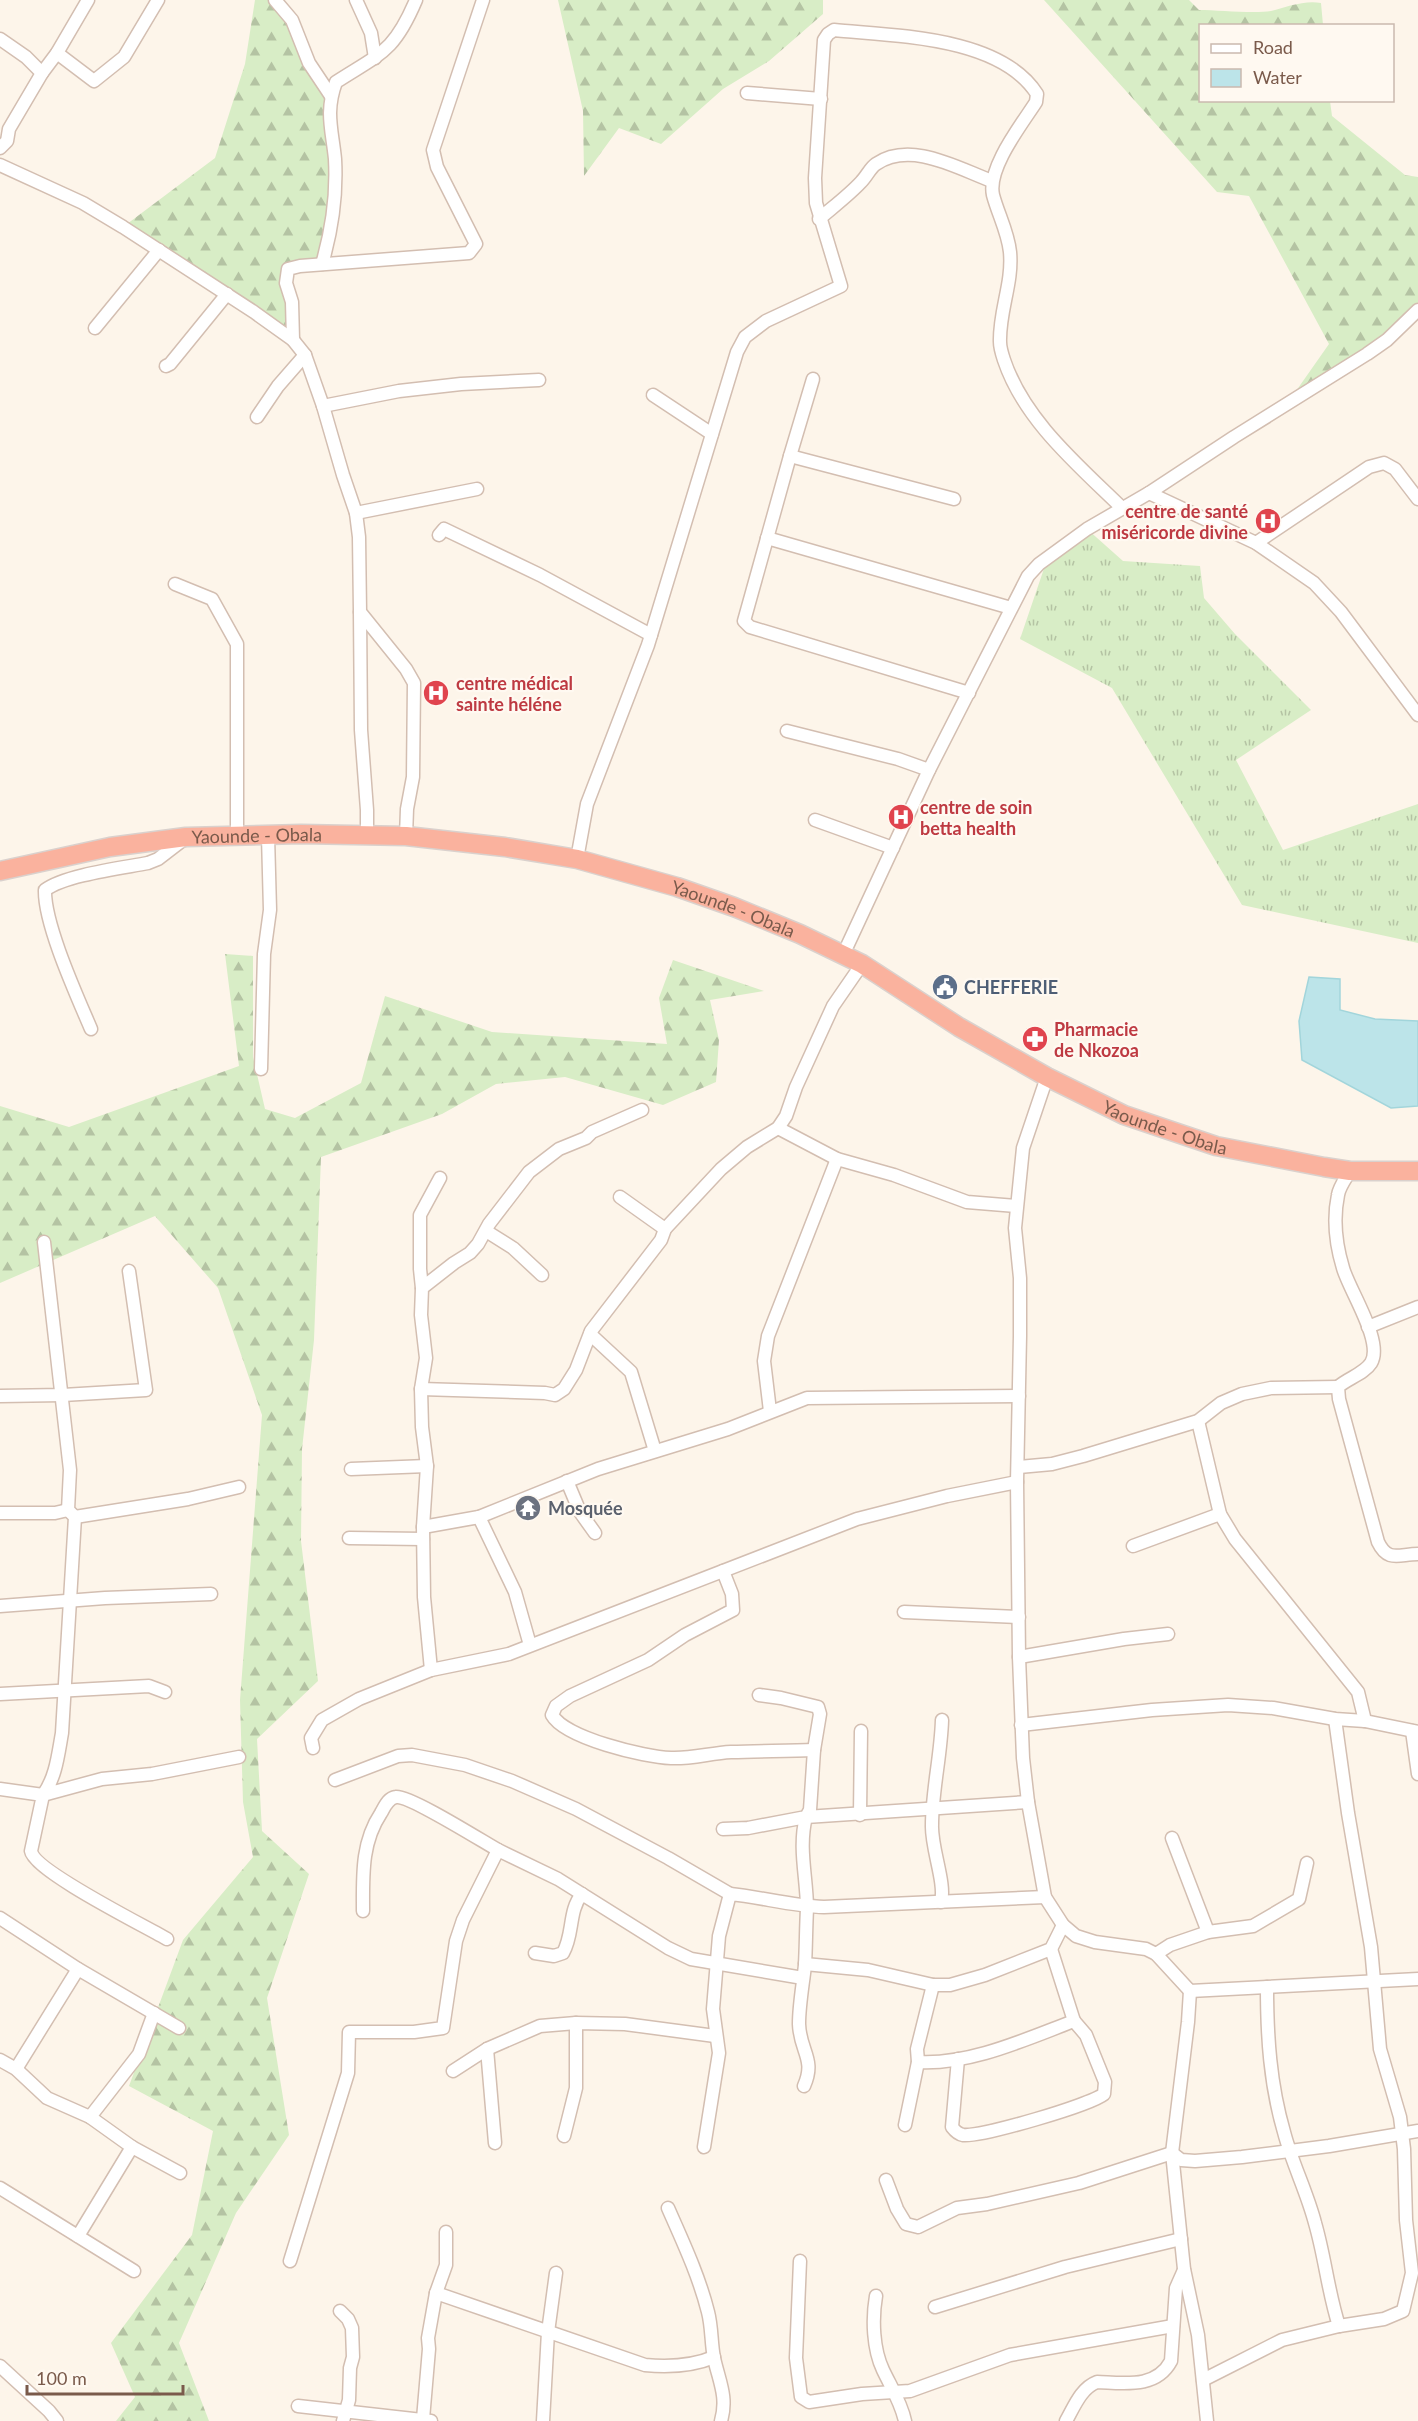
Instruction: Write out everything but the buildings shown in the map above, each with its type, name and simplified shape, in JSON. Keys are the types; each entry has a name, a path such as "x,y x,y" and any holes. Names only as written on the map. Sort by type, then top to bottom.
{"highway":[{"name":"Yaounde - Obala","path":"0,871 110,847 186,837 406,836 505,847 577,859 678,887 800,934 862,964 959,1026 1047,1077 1124,1115 1216,1146 1350,1171 1418,1171"}],"street":[{"path":"0,148 7,141 9,129 88,0"},
{"path":"57,53 94,81 124,57 158,0"},
{"path":"275,0 292,20 309,63 331,96"},
{"path":"356,0 371,33 375,58"},
{"path":"322,264 330,239 335,203 335,159 329,103 331,96 336,82 382,54 397,39 416,0"},
{"path":"293,340 292,302 286,283 288,269 322,264 469,253 476,244 437,167 433,150 483,0"},
{"path":"577,859 587,804 651,635 732,368 746,337 766,321 841,286 819,219 815,178 824,40 834,30 920,37 951,43 1009,67 1037,93 1036,102 1006,150 992,181 993,194 1010,250 1011,278 1002,312 999,345 1011,381 1031,412 1053,439 1122,508"},
{"path":"0,39 26,57 42,73"},
{"path":"747,93 821,99"},
{"path":"819,219 861,182 876,164 908,154 929,158 992,181"},
{"path":"0,165 83,203 159,250 293,340 305,355 323,406 342,476 356,513 359,537 361,730 367,837"},
{"path":"95,328 159,250"},
{"path":"166,366 227,294"},
{"path":"843,955 929,770 1028,576 1039,564 1086,529 1149,494 1234,437 1367,354 1387,340 1417,312"},
{"path":"257,417 278,386 305,355"},
{"path":"813,379 744,616 746,625 969,693"},
{"path":"323,406 409,390 461,384 539,380"},
{"path":"653,395 712,434"},
{"path":"790,456 954,499"},
{"path":"1256,543 1369,467 1384,463 1395,469 1418,499"},
{"path":"356,513 477,489"},
{"path":"1149,494 1256,543 1314,583 1335,604 1418,715"},
{"path":"439,535 444,529 491,551 651,635"},
{"path":"767,538 1011,608"},
{"path":"175,584 212,599 237,644 237,836"},
{"path":"360,612 406,669 414,683 413,777 406,809 406,836"},
{"path":"787,731 898,759 929,770"},
{"path":"815,820 893,848"},
{"path":"261,1069 264,954 270,910 268,836"},
{"path":"92,1029 57,941 45,902 45,890 76,878 148,863 158,859 186,837"},
{"path":"422,1389 555,1395 564,1389 576,1370 590,1334 661,1240 665,1229 721,1169 747,1147 778,1128 786,1116 796,1087 833,1006 862,964"},
{"path":"1047,1077 1023,1148 1015,1228 1020,1278 1017,1482 1019,1657 1021,1725 1028,1802 1045,1897 1063,1924 1076,1936 1095,1942 1146,1949 1156,1953 1190,1991 1172,2153 1184,2269 1198,2335 1205,2420"},
{"path":"422,1288 470,1253 529,1172 559,1149 642,1110"},
{"path":"778,1128 837,1159 894,1175 967,1202 1016,1206"},
{"path":"770,1412 764,1361 768,1336 837,1159"},
{"path":"1018,1467 1052,1464 1198,1421 1221,1403 1242,1394 1271,1388 1338,1387 1345,1380 1366,1370 1372,1362 1374,1352 1368,1327 1343,1270 1337,1247 1335,1214 1338,1192 1350,1171"},
{"path":"431,1670 425,1629 423,1533 427,1466 422,1427 422,1389 426,1358 421,1315 420,1215 440,1178"},
{"path":"620,1197 665,1229"},
{"path":"486,1231 513,1248 542,1275"},
{"path":"44,1242 63,1395 72,1513 62,1733 56,1766 50,1785 43,1795 31,1851 37,1862 57,1877 167,1939"},
{"path":"0,1396 146,1390 129,1271"},
{"path":"1368,1327 1418,1307"},
{"path":"590,1334 632,1372 655,1451"},
{"path":"1338,1387 1344,1423 1382,1551 1389,1556 1418,1554"},
{"path":"349,1538 423,1533 479,1518 567,1481 641,1454 728,1429 807,1398 1019,1396"},
{"path":"1198,1421 1220,1514 1235,1539 1358,1692 1365,1721"},
{"path":"351,1469 427,1466"},
{"path":"567,1481 579,1512 596,1533"},
{"path":"313,1748 311,1738 316,1728 328,1716 359,1699 431,1670 509,1654 857,1519 946,1496 1017,1482"},
{"path":"0,1514 72,1513 188,1499 239,1487"},
{"path":"1133,1546 1220,1514"},
{"path":"479,1518 515,1592 530,1645"},
{"path":"723,1571 732,1594 733,1610 685,1635 648,1660 570,1696 556,1706 552,1715 558,1725 585,1737 656,1757 814,1750"},
{"path":"0,1606 211,1594"},
{"path":"904,1612 1019,1617"},
{"path":"1019,1657 1168,1634"},
{"path":"0,1694 149,1686 165,1692"},
{"path":"759,1695 818,1707 820,1714 814,1750 812,1800 806,1817 802,1844 807,1906 800,2035 810,2074 804,2086"},
{"path":"1021,1725 1152,1710 1228,1705 1273,1708 1335,1719 1365,1721 1415,1731 1418,1773"},
{"path":"1203,2380 1282,2340 1339,2326 1384,2319 1403,2311 1412,2273 1406,2220 1404,2149 1400,2117 1380,2049 1371,1947 1348,1813 1335,1719"},
{"path":"941,1902 943,1894 932,1835 942,1720"},
{"path":"860,1815 861,1731"},
{"path":"334,1780 398,1756 436,1759 465,1765 512,1781 576,1809 730,1894 755,1896 807,1906 1045,1897"},
{"path":"0,1789 43,1795 102,1779 152,1774 239,1757"},
{"path":"363,1911 363,1856 372,1827 389,1800 397,1797 415,1802 498,1850 558,1879 668,1948 692,1959 716,1965 803,1978"},
{"path":"723,1829 748,1828 806,1817 1028,1802"},
{"path":"1172,1838 1208,1932"},
{"path":"290,2261 348,2073 349,2032 414,2032 443,2028 456,1941 480,1883 498,1850"},
{"path":"1156,1953 1170,1945 1208,1932 1253,1926 1295,1902 1301,1893 1306,1863"},
{"path":"535,1953 554,1956 563,1953 576,1901 582,1894"},
{"path":"704,2147 719,2053 715,2036 716,1965 719,1936 730,1894"},
{"path":"2,1923 179,2028"},
{"path":"958,2059 952,2127 958,2133 966,2135 1008,2128 1104,2094 1105,2082 1086,2035 1074,2021 1051,1949 1063,1924"},
{"path":"805,1964 868,1970 933,1985 950,1985 1051,1949"},
{"path":"16,2069 78,1969"},
{"path":"1190,1991 1418,1979"},
{"path":"905,2125 918,2062 917,2049 933,1985"},
{"path":"1267,1986 1270,2075 1290,2150 1314,2220 1339,2326"},
{"path":"90,2117 139,2054 154,2013"},
{"path":"918,2062 934,2063 958,2059 999,2048 1074,2021"},
{"path":"453,2071 487,2049 540,2026 576,2023 625,2024 715,2036"},
{"path":"564,2136 576,2088 576,2023"},
{"path":"487,2049 495,2143"},
{"path":"0,2060 16,2069 47,2098 90,2117 132,2147 180,2173"},
{"path":"1172,2153 1181,2160 1195,2161 1329,2146 1418,2131"},
{"path":"78,2236 132,2147"},
{"path":"886,2180 897,2209 906,2224 918,2227 957,2208 987,2204 1079,2183 1172,2153"},
{"path":"0,2188 134,2271"},
{"path":"668,2208 709,2313 714,2357 723,2387 725,2406 721,2421"},
{"path":"298,2406 344,2416 427,2420 428,2338 436,2293 446,2265 446,2232"},
{"path":"935,2307 1065,2267 1181,2239"},
{"path":"800,2261 796,2358 801,2397 809,2402 862,2394 896,2394 927,2386 1010,2355 1173,2326"},
{"path":"1066,2421 1080,2396 1091,2384 1097,2382 1139,2383 1161,2375 1171,2361 1176,2288 1184,2269"},
{"path":"543,2421 548,2332 556,2273"},
{"path":"436,2293 645,2365 673,2365 705,2361 714,2357"},
{"path":"876,2296 874,2307 879,2358 896,2394 905,2421"},
{"path":"340,2312 348,2319 352,2328 353,2357 350,2368 349,2400 344,2416"},
{"path":"0,2366 57,2421"}],"green space":[{"path":"255,0 275,0 331,96 335,160 322,264 288,269 293,340 123,227 215,158 245,64"},
{"path":"558,0 823,0 823,14 769,61 723,89 661,144 619,128 584,176 583,111"},
{"path":"1044,0 1189,0 1199,10 1255,12 1271,11 1302,3 1321,3 1323,24 1199,24 1199,102 1330,102 1332,116 1405,175 1418,177 1418,310 1282,411 1329,344 1249,196 1217,192"},
{"path":"1087,529 1123,561 1200,566 1204,598 1235,634 1311,710 1236,760 1283,850 1418,804 1418,943 1242,905 1112,688 1020,639 1050,551"},
{"path":"225,954 253,956 253,1057 265,1109 295,1118 361,1083 385,996 492,1032 667,1044 659,998 673,960 764,991 710,1000 719,1040 716,1082 663,1105 565,1077 496,1084 442,1114 321,1157 314,1340 302,1449 301,1541 318,1681 257,1739 262,1831 309,1874 267,1998 289,2135 236,2213 179,2343 209,2421 116,2421 135,2397 111,2343 192,2235 213,2131 129,2086 183,1940 253,1857 243,1802 240,1700 262,1415 218,1288 155,1216 0,1283 0,1106 69,1127 239,1066"}],"water":[{"path":"1309,977 1340,979 1340,1010 1375,1019 1418,1021 1418,1106 1391,1108 1302,1060 1299,1021"}],"place":[{"name":"centre de santé miséricorde divine","path":"1268,521"},
{"name":"centre médical sainte héléne","path":"436,693"},
{"name":"centre de soin betta health","path":"901,817"},
{"name":"CHEFFERIE","path":"945,987"},
{"name":"Pharmacie de Nkozoa","path":"1035,1039"},
{"name":"Mosquée","path":"528,1508"}]}
